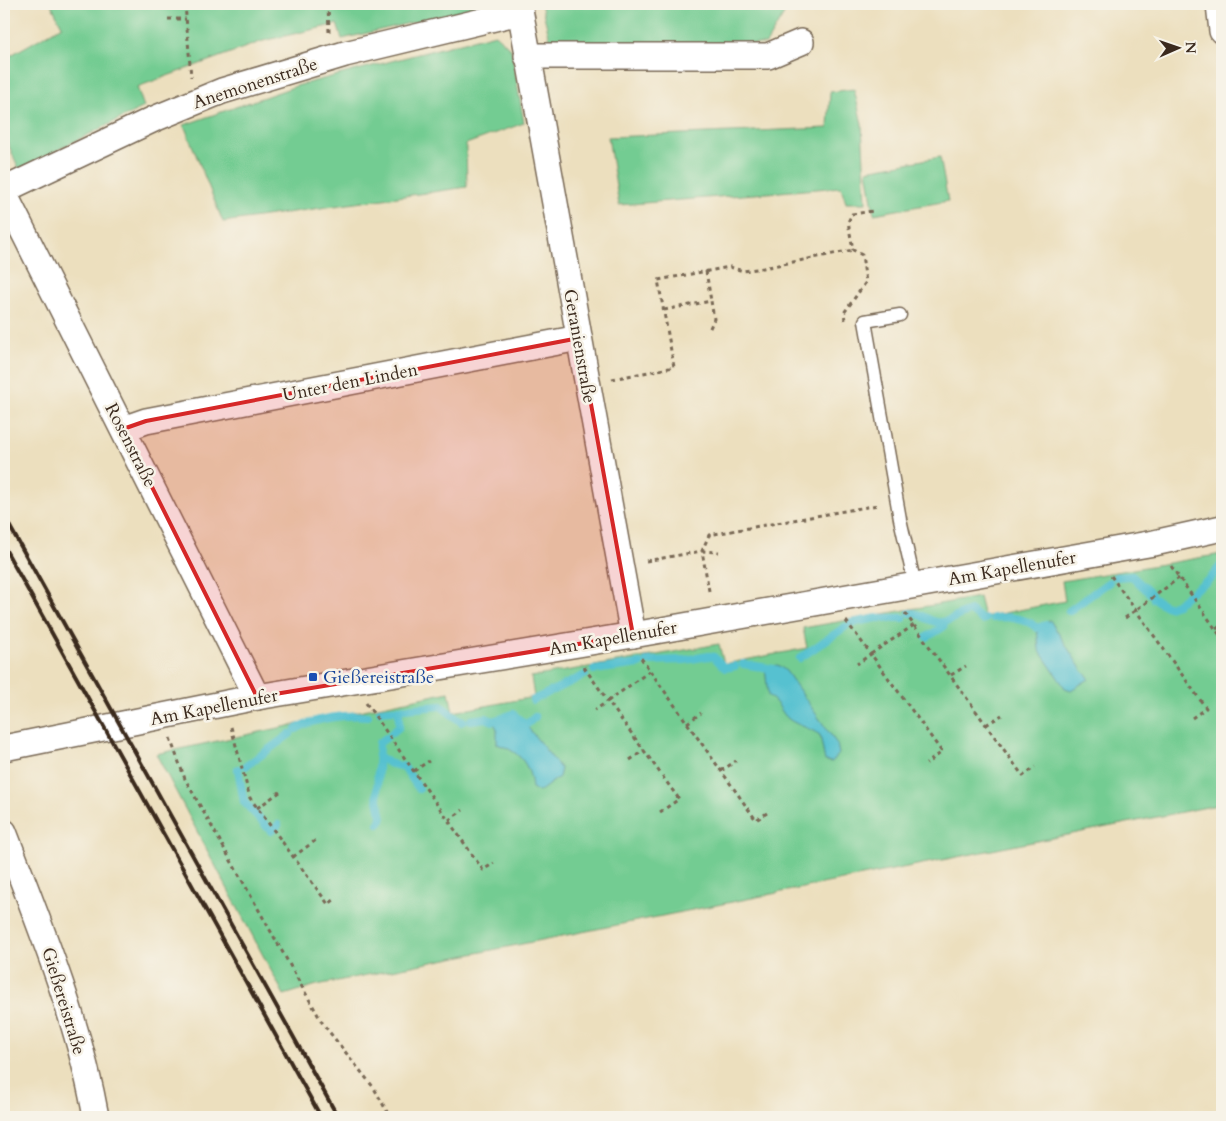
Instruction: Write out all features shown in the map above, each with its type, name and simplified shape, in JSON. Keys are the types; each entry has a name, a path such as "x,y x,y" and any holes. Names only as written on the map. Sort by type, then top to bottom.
{"street":[{"path":"1219,4 1222,31"},
{"name":"Geranienstraße","path":"519,8 620,566 630,636"},
{"name":"Anemonenstraße","path":"4,192 154,119 222,91 345,54 519,8"},
{"path":"528,56 768,56 801,42"},
{"name":"Rosenstraße","path":"4,192 257,698"},
{"name":"Unter den Linden","path":"123,429 146,421 579,338"},
{"name":"Am Kapellenufer","path":"4,748 257,698 915,586 1154,543 1222,528"},
{"name":"Gießereistraße","path":"4,832 50,950 91,1089 96,1117"}],"lane":[{"path":"900,315 865,321 897,502 915,586"}],"path":[{"path":"185,4 194,103"},
{"path":"168,20 186,19"},
{"path":"853,250 848,222 852,214 874,211"},
{"path":"587,383 674,367 658,280 730,267 743,271 853,250 862,256 866,282 844,313 845,324 865,321"},
{"path":"706,271 714,319 709,330"},
{"path":"664,310 711,301"},
{"path":"709,591 702,551 709,535 897,502"},
{"path":"1154,543 1222,638"},
{"path":"620,566 702,551 719,552"},
{"path":"1094,553 1206,708 1192,718"},
{"path":"1125,618 1179,578"},
{"path":"889,590 1023,776 1035,767"},
{"path":"831,600 942,752 926,764"},
{"path":"1216,629 1222,624"},
{"path":"858,664 914,625"},
{"path":"630,636 650,671 756,820 767,812"},
{"path":"570,646 679,799 660,812"},
{"path":"951,675 966,666"},
{"path":"595,710 650,671"},
{"path":"351,682 483,870 494,863"},
{"path":"225,704 250,798 328,904 337,898"},
{"path":"687,723 701,713"},
{"path":"986,725 1002,715"},
{"path":"162,716 185,779 322,1024 374,1088 390,1117"},
{"path":"630,760 644,750"},
{"path":"414,771 428,761"},
{"path":"722,771 736,761"},
{"path":"257,808 280,792"},
{"path":"448,820 463,810"},
{"path":"293,857 316,840"}],"highlighted area":[{"path":"579,338 633,635 257,697 123,429 146,421"}],"green space":[{"path":"51,4 491,4 342,39 337,24 263,41 137,87 144,107 19,169 4,135 4,59 62,26"},
{"path":"541,4 790,4 766,44 567,45 550,39"},
{"path":"495,34 511,49 524,123 466,144 467,187 223,222 184,125 296,86"},
{"path":"854,89 862,124 866,203 846,203 841,187 619,205 608,137 828,128 830,92"},
{"path":"940,157 948,201 874,214 867,170"},
{"path":"1222,554 1222,804 317,985 284,995 156,754 449,692 453,712 534,697 531,677 719,644 724,664 807,648 803,628 979,597 984,617 1065,601 1062,581"}],"water":[{"path":"1050,620 1089,679 1071,690 1065,688 1039,650 1037,628"},
{"path":"778,665 786,671 837,744 839,754 832,762 825,761 820,735 790,720 768,696 765,667"},
{"path":"512,711 526,725 561,769 559,777 539,792 532,788 529,772 518,755 497,744 497,729 493,721"}],"waterway":[{"path":"1193,591 1210,579 1222,564"},
{"path":"1116,577 1132,576 1151,594"},
{"path":"1069,611 1109,582"},
{"path":"1154,599 1168,607 1177,604 1187,595"},
{"path":"910,613 936,622 950,620 971,611 982,620 985,619"},
{"path":"851,623 877,618 903,618"},
{"path":"993,618 1016,618 1028,622 1037,628 1046,625"},
{"path":"927,637 943,627 945,621"},
{"path":"800,658 845,627"},
{"path":"647,661 685,660 709,656 714,657 725,668 735,666"},
{"path":"594,670 640,664"},
{"path":"743,664 774,669"},
{"path":"533,700 585,675"},
{"path":"380,711 441,706 461,722 463,721"},
{"path":"392,733 399,727 399,709"},
{"path":"513,714 526,725 535,717"},
{"path":"471,720 486,718 493,721 513,714"},
{"path":"296,729 312,722 331,718 368,716"},
{"path":"246,766 290,734"},
{"path":"379,824 382,818 377,795 379,743 386,738"},
{"path":"378,755 388,763 404,767 419,789"},
{"path":"238,769 244,802 271,831"}],"railway":[{"path":"4,516 338,1117"},
{"path":"4,547 321,1117"}],"place":[{"name":"Gießereistraße","path":"313,677"}]}
